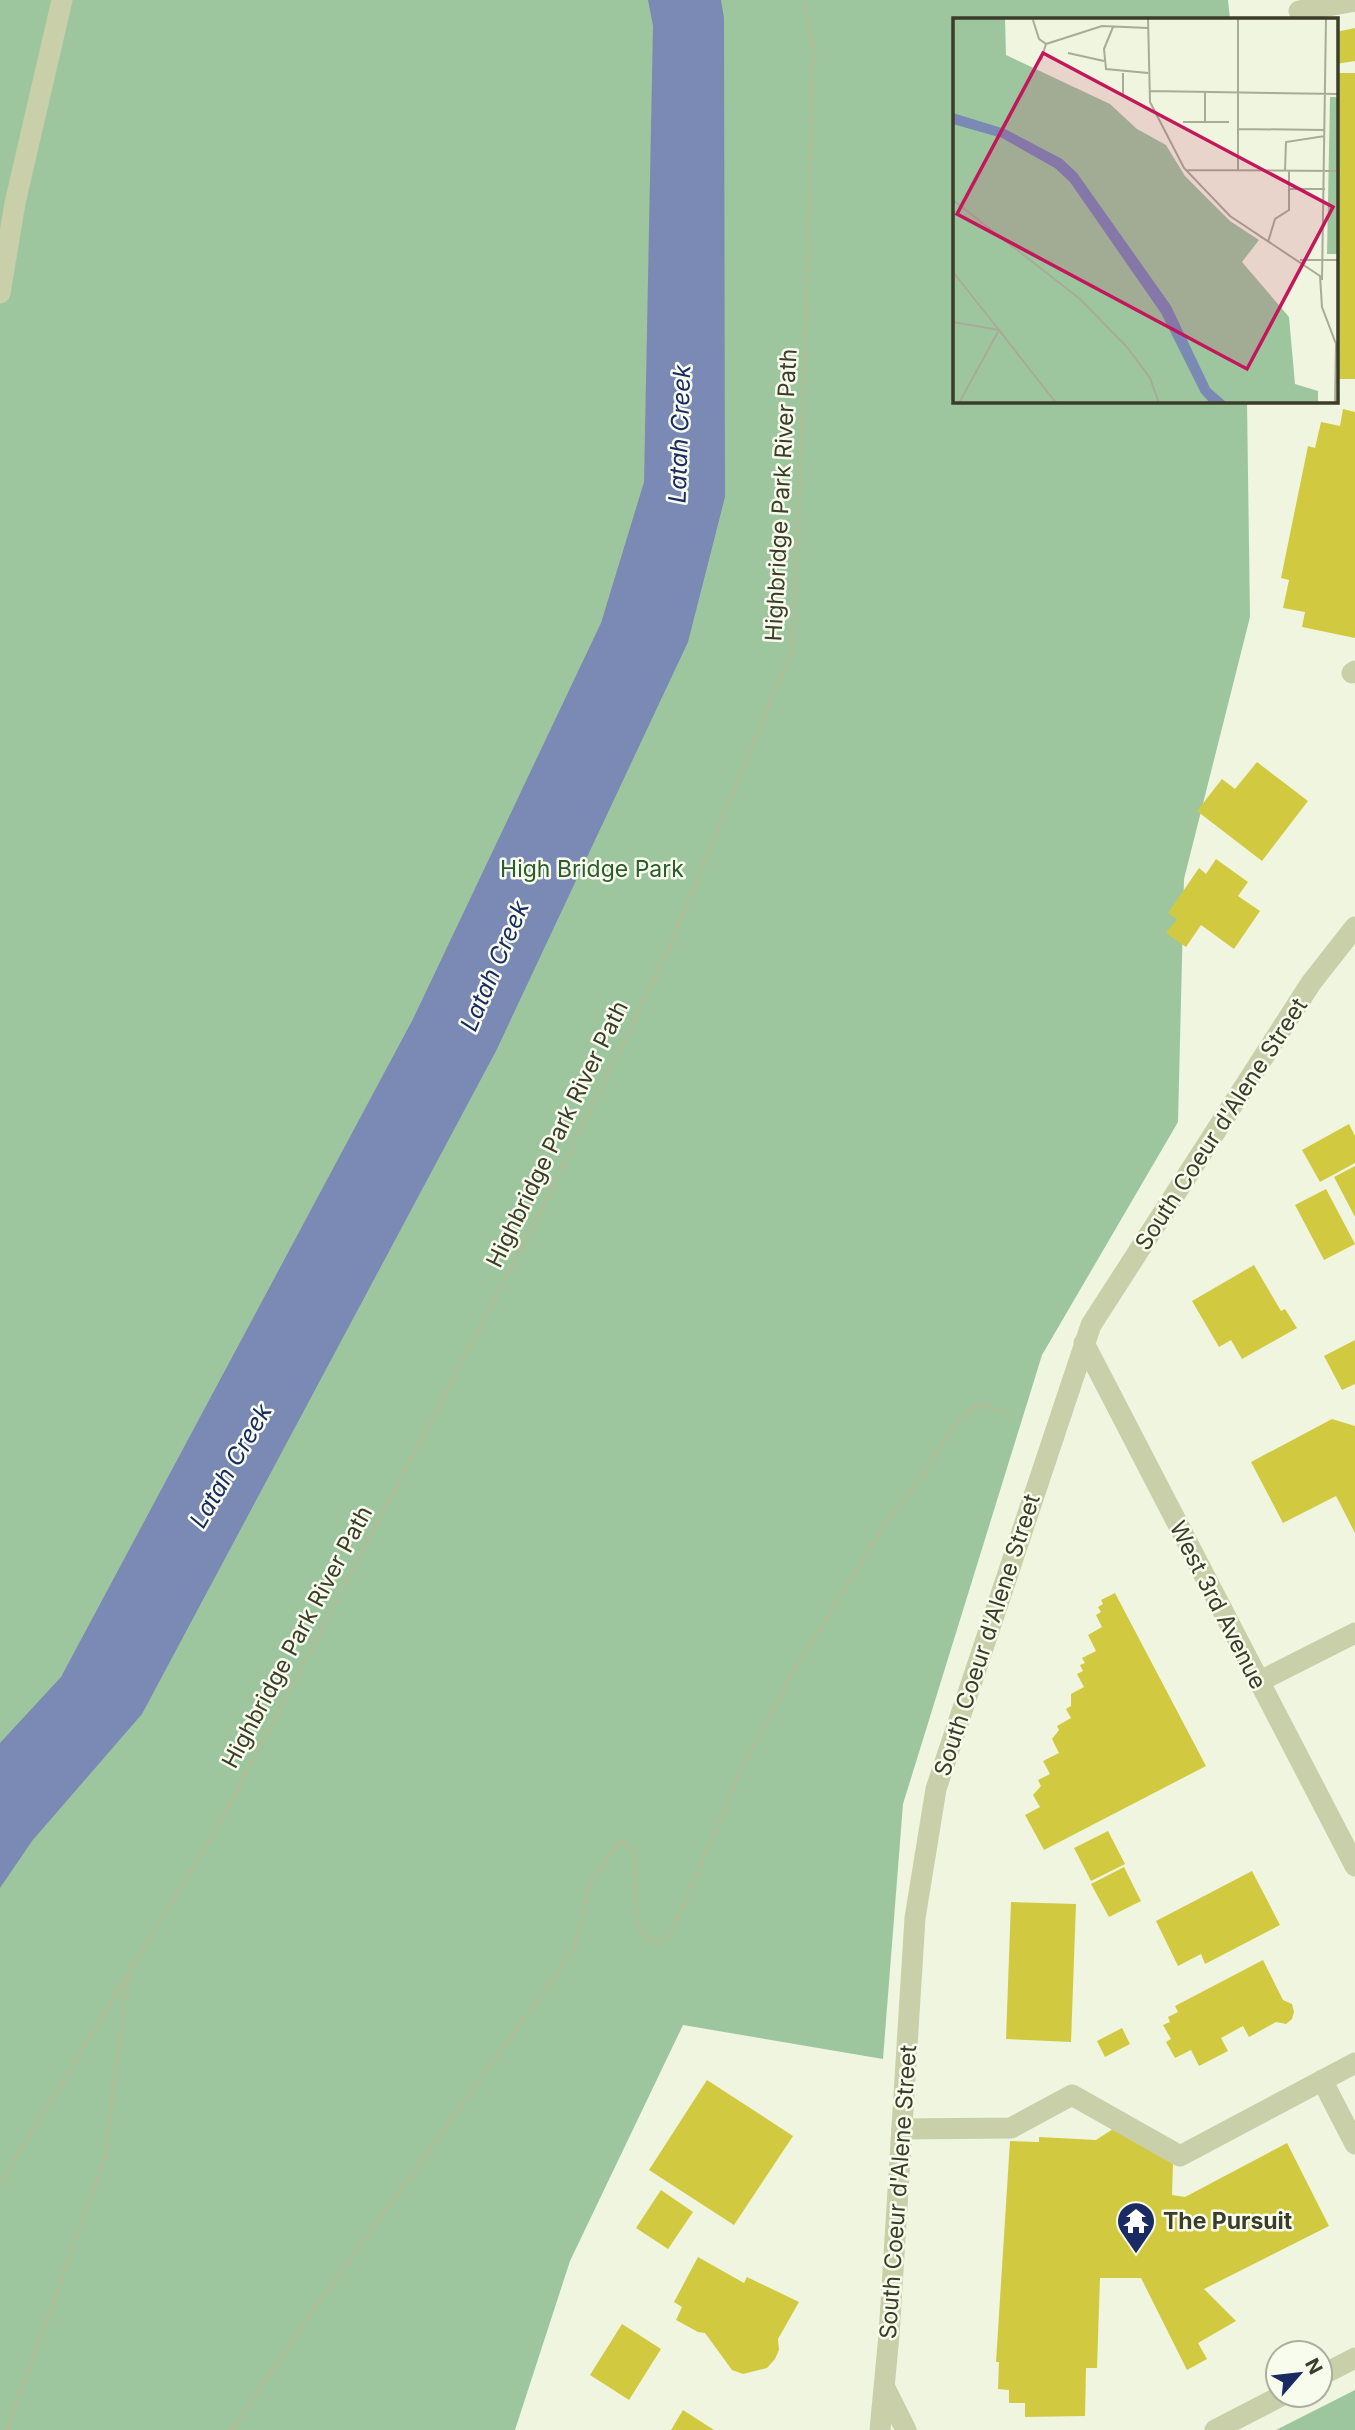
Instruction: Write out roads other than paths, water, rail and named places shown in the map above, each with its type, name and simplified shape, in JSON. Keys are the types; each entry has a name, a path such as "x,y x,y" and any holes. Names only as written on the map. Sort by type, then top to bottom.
{"street":[{"path":"0,293 15,203 62,0"},
{"path":"1298,11 1355,1"},
{"name":"South Coeur d'Alene Street","path":"880,2430 885,2388 915,1918 936,1789 1084,1343 1097,1316 1311,983 1355,927"},
{"name":"West 3rd Avenue","path":"1084,1343 1355,1866"},
{"path":"1258,1682 1355,1633"},
{"path":"902,2129 1011,2128 1072,2095 1180,2155 1355,2063"},
{"path":"1322,2080 1355,2144"},
{"path":"1334,2369 1355,2358"},
{"path":"885,2388 906,2430"},
{"path":"1215,2430 1264,2405"}],"water":[{"name":"Latah Creek","path":"648,0 721,0 724,18 725,497 688,642 496,1051 142,1714 32,1841 0,1888 0,1743 61,1677 413,1019 601,623 644,482 653,26"}],"place":[{"name":"The Pursuit","path":"1136,2255"}],"park label":[{"name":"High Bridge Park","path":"592,869"}]}
